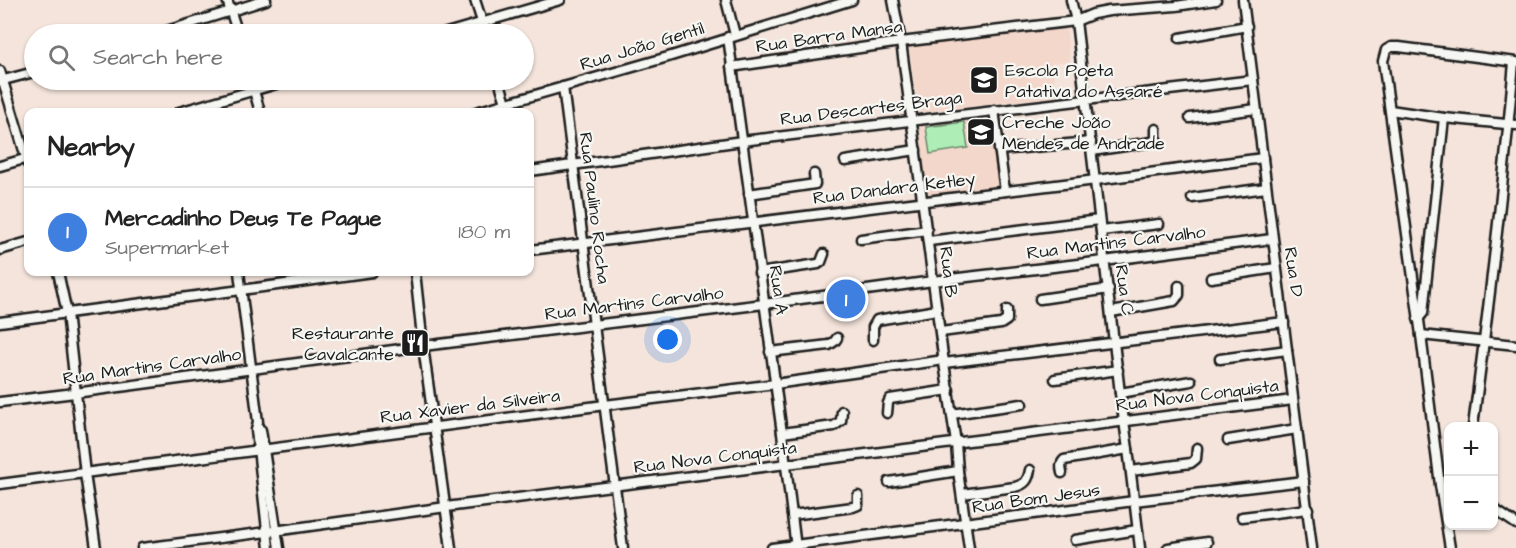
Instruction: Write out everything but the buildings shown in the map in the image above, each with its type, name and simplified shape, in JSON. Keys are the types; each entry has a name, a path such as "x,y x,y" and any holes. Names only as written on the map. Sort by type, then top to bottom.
{"street":[{"path":"227,0 235,24"},
{"path":"187,24 266,0"},
{"path":"475,0 482,23"},
{"path":"478,24 560,0"},
{"name":"Rua A","path":"726,0 731,36 731,67 796,547"},
{"name":"Rua João Gentil","path":"489,108 668,57 852,0"},
{"name":"Rua B","path":"893,0 929,241 969,548"},
{"name":"Rua C","path":"1071,0 1076,21 1140,548"},
{"name":"Rua Barra Mansa","path":"731,67 901,42 1076,21 1109,11 1176,6 1216,0"},
{"name":"Rua D","path":"1243,0 1312,548"},
{"path":"1179,38 1247,27"},
{"path":"1444,485 1418,319 1383,61 1386,50 1391,47 1515,62 1512,124 1474,422"},
{"path":"0,71 24,148"},
{"path":"2,81 24,75"},
{"name":"Rua Descartes Braga","path":"534,171 742,141 1253,80"},
{"name":"Rua Paulino Rocha","path":"562,87 623,548"},
{"path":"193,108 254,90 259,108"},
{"path":"502,90 506,103"},
{"path":"1190,118 1256,109"},
{"path":"994,110 1005,191"},
{"path":"1390,110 1512,124"},
{"path":"1418,319 1423,313 1444,118"},
{"path":"999,150 1152,142 1156,139 1156,129"},
{"path":"845,161 916,150"},
{"name":"Rua Dandara Ketley","path":"534,249 1263,158"},
{"path":"0,166 24,161"},
{"path":"749,194 815,184 813,174"},
{"path":"1192,198 1266,188"},
{"path":"929,241 1099,220"},
{"path":"1101,231 1159,224"},
{"path":"861,239 927,230"},
{"name":"Rua Martins Carvalho","path":"0,402 764,304 933,280 1272,239"},
{"path":"0,250 24,243"},
{"path":"759,273 818,264 824,254"},
{"path":"1211,278 1276,268"},
{"path":"59,276 67,313 75,393 96,548"},
{"path":"239,276 258,422 261,429 268,548"},
{"path":"0,322 343,276"},
{"path":"415,276 451,548"},
{"path":"1111,312 1174,301 1179,295 1179,286"},
{"path":"1040,299 1109,289"},
{"path":"873,340 873,327 877,320 937,310"},
{"path":"941,332 1001,324 1007,320 1007,310"},
{"name":"Rua Xavier da Silveira","path":"0,484 944,361 1284,322"},
{"path":"1421,335 1516,345"},
{"path":"770,352 829,345 837,338"},
{"path":"1220,359 1287,350"},
{"path":"1055,379 1118,370"},
{"path":"1120,393 1191,381"},
{"path":"887,413 890,399 949,390"},
{"name":"Rua Nova Conquista","path":"142,548 446,507 1293,400"},
{"path":"952,414 1022,404"},
{"path":"782,433 834,426 841,421 842,411"},
{"path":"1227,440 1298,429"},
{"path":"1131,471 1191,463 1196,459 1197,448"},
{"path":"1062,473 1061,466 1064,460 1128,449"},
{"path":"261,450 279,548"},
{"path":"962,494 1022,485 1026,482 1030,470"},
{"path":"889,482 958,471"},
{"name":"Rua Bom Jesus","path":"772,548 796,547 1134,501 1304,481"},
{"path":"792,515 853,507 858,505 858,496"},
{"path":"1242,517 1308,509"},
{"path":"1498,512 1516,524"},
{"path":"1075,540 1137,530"},
{"path":"1448,530 1450,548"},
{"path":"1168,548 1207,542"}],"shaded area":[{"name":"Escola Poeta Patativa do Assaré","path":"1066,26 1070,61 1052,63 1056,96 922,112 918,108 909,47 911,45"},
{"path":"993,118 1002,183 930,194 927,192 919,130 922,126"}],"green space":[{"path":"964,122 968,148 930,154 926,127"}],"place":[{"name":"Escola Poeta Patativa do Assaré","path":"984,80"},
{"name":"Creche João Mendes de Andrade","path":"981,132"},
{"name":"Mercadinho Deus Te Pague","path":"846,299"},
{"name":"Restaurante Cavalcante","path":"415,343"}]}
